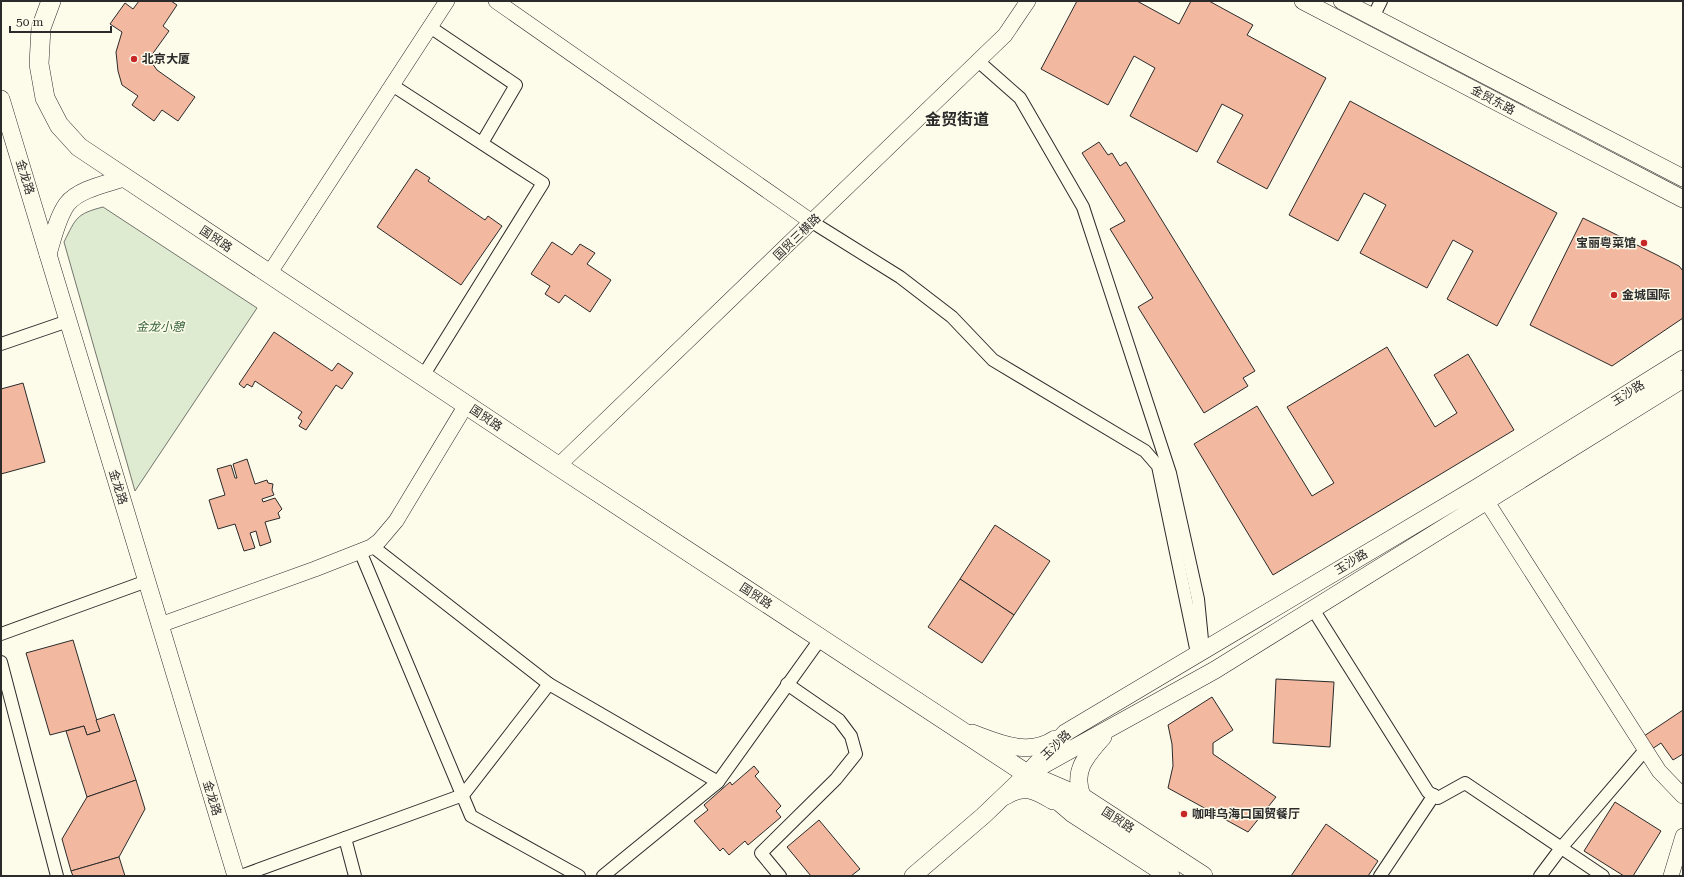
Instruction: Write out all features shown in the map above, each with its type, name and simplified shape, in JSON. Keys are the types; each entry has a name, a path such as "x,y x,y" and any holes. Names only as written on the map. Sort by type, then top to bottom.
{"main road":[{"name":"国贸路","path":"51,1 41,28 39,64 45,98 59,125 79,147 558,466 1027,774 1078,805 1203,876"},
{"name":"金贸东路","path":"1303,1 1683,199"},
{"name":"金贸东路","path":"1342,1 1683,178"},
{"name":"金龙路","path":"1,99 236,876"},
{"path":"48,254 60,218 68,204 85,192 124,178"},
{"name":"玉沙路","path":"913,876 1000,800 1027,774 1065,733 1478,486 1683,359"},
{"name":"玉沙路","path":"1027,774 1215,670 1683,379"},
{"path":"959,729 1018,747 1032,748 1045,746 1065,733"},
{"path":"1000,800 1016,790 1027,789 1078,805 1078,782 1082,764 1110,729"},
{"name":"国贸路","path":"1078,805 1170,876"}],"street":[{"path":"269,274 446,1"},
{"path":"496,1 812,222 900,277 952,317 993,360 1145,451 1158,466 1200,652"},
{"name":"国贸三横路","path":"558,466 1005,35 1028,1"},
{"path":"1373,17 1381,1"},
{"path":"430,27 516,85 482,143"},
{"path":"978,61 1020,98 1082,207 1170,473 1198,599 1200,652"},
{"path":"392,85 542,183 423,376"},
{"path":"1,344 68,321"},
{"path":"160,625 366,549 379,541 396,521 466,405"},
{"path":"1478,486 1659,771 1683,796"},
{"path":"366,549 549,684 718,782"},
{"path":"366,549 471,816 579,876"},
{"path":"1,634 147,581"},
{"path":"1316,614 1428,792 1438,798 1465,783 1603,876"},
{"path":"603,876 718,782 820,638"},
{"path":"1,662 57,876"},
{"path":"241,876 462,795 549,684"},
{"path":"780,876 761,853 836,779 856,754 851,736 838,720 787,684"},
{"path":"1540,876 1561,848 1646,749"},
{"path":"1380,876 1434,795"},
{"path":"1671,876 1683,836"},
{"path":"345,838 355,876"}],"green space":[{"name":"金龙小憩","path":"103,207 257,308 135,491 64,242 71,227 78,218 87,212"}],"building":[{"name":"北京大厦","path":"139,1 171,1 177,5 163,26 169,31 151,56 152,63 157,70 195,97 178,121 162,110 154,121 132,105 138,96 122,85 118,71 116,52 122,32 110,24 125,3 133,9"},
{"path":"1077,1 1137,1 1179,24 1191,1 1209,1 1253,25 1247,35 1326,78 1267,189 1217,162 1243,115 1222,104 1197,152 1130,116 1155,68 1134,56 1108,105 1041,69"},
{"path":"1350,101 1557,213 1497,326 1447,299 1473,251 1453,240 1427,288 1360,253 1386,205 1364,193 1338,241 1289,215"},
{"path":"1099,142 1108,155 1112,153 1120,166 1126,162 1255,371 1243,378 1248,386 1204,413 1138,307 1153,298 1110,229 1125,221 1082,153"},
{"path":"416,169 430,178 428,181 485,220 488,216 502,226 461,285 377,227"},
{"name":"金城国际","path":"1583,218 1679,266 1683,271 1683,318 1612,366 1530,325"},
{"path":"552,242 572,255 580,244 595,253 587,264 611,280 590,312 565,295 559,303 545,294 550,286 531,274"},
{"path":"274,332 332,371 338,363 353,373 342,389 336,385 306,430 299,426 302,421 298,418 302,412 255,381 252,387 247,384 244,388 239,384"},
{"path":"1387,347 1435,427 1457,413 1434,375 1468,354 1514,430 1273,575 1194,444 1257,406 1312,496 1334,483 1287,407"},
{"path":"23,383 45,462 1,474 1,389"},
{"path":"247,459 255,484 267,480 268,483 273,484 272,490 274,495 262,499 263,502 275,498 282,509 278,513 280,518 265,522 271,542 260,546 256,531 250,533 255,548 244,551 235,524 218,529 209,500 225,495 217,469 231,465 235,478 237,478 233,464"},
{"path":"995,525 1050,561 1014,615 960,579"},
{"path":"960,579 1014,615 982,663 928,627"},
{"path":"73,640 100,731 87,735 84,726 50,735 26,653"},
{"path":"1276,679 1334,682 1330,747 1273,743"},
{"path":"1212,697 1233,730 1213,743 1213,754 1276,797 1248,832 1168,788 1173,766 1172,744 1168,725"},
{"path":"1683,710 1683,754 1673,760 1661,743 1652,749 1644,736"},
{"path":"114,714 136,780 87,797 66,731 84,726 87,735 100,731 96,720"},
{"path":"754,766 759,772 755,776 781,806 776,811 781,817 748,845 745,841 729,855 723,848 720,851 694,821 708,810 704,805 730,782 732,785"},
{"path":"136,780 145,809 119,857 71,871 62,839 87,797"},
{"path":"1615,802 1661,831 1633,876 1624,876 1584,851"},
{"path":"819,820 860,869 851,876 811,876 787,847"},
{"path":"1326,824 1378,861 1368,876 1291,876"},
{"path":"119,857 125,876 73,876 71,871"}],"place":[{"name":"北京大厦","path":"134,59"},
{"name":"宝丽粤菜馆","path":"1644,243"},
{"name":"金城国际","path":"1614,295"},
{"name":"咖啡乌海口国贸餐厅","path":"1184,814"}],"district":[{"name":"金贸街道","path":"957,119"}]}
